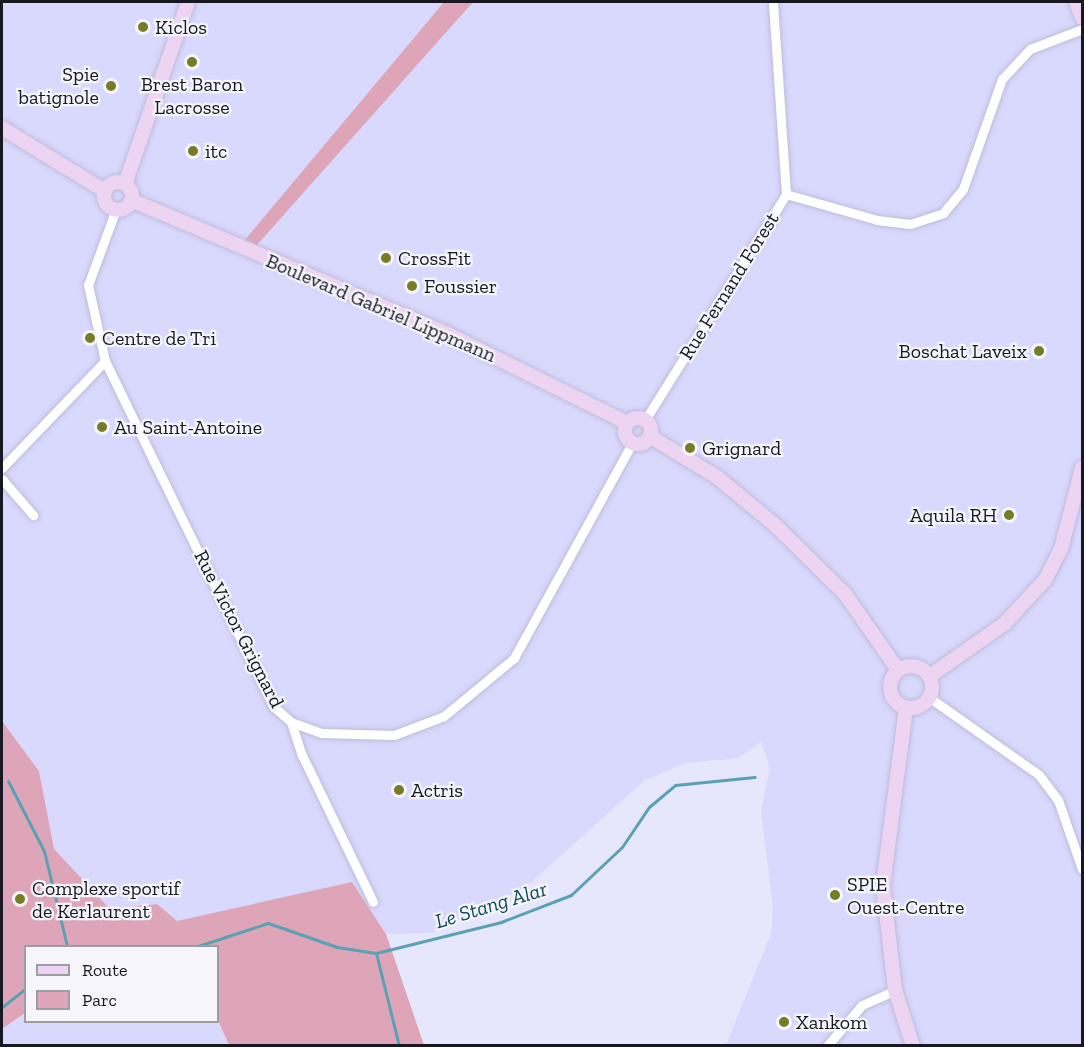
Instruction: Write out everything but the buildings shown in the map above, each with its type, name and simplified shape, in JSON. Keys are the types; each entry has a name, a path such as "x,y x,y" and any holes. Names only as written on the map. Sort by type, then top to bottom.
{"street":[{"path":"125,184 113,183 105,191 105,201 116,209 131,200 125,184 188,2"},
{"name":"Rue Fernand Forest","path":"645,420 786,194 773,2"},
{"path":"1076,2 1083,18"},
{"path":"786,194 877,220 910,224 943,213 963,189 1002,79 1030,50 1083,30"},
{"path":"2,128 105,191"},
{"name":"Boulevard Gabriel Lippmann","path":"131,200 448,334 627,423"},
{"name":"Rue Victor Grignard","path":"116,209 88,285 105,361 274,707 291,722 322,733 394,735 444,717 514,658 632,443"},
{"path":"2,468 105,361"},
{"path":"651,437 640,445 632,443 625,432 627,423 645,420 651,437 717,477 777,526 845,594 898,670"},
{"path":"930,676 1005,623 1045,580 1062,549 1083,468"},
{"path":"2,479 33,515"},
{"path":"906,708 895,701 890,688 898,670 915,665 930,676"},
{"path":"930,676 930,698"},
{"path":"906,708 930,698"},
{"path":"930,698 1039,775 1058,800 1083,869"},
{"path":"906,708 884,849 886,930 895,990 913,1046"},
{"path":"291,722 302,755 373,902"},
{"path":"827,1046 862,1005 895,990"}],"shaded area":[{"path":"2,2 1082,2 1082,1045 726,1045 771,934 773,907 761,811 770,768 761,742 738,758 685,763 644,781 525,888 432,933 386,934 352,882 177,922 157,904 110,909 53,849 39,771 2,721"},
{"path":"24,1014 24,1023 219,1022 229,1045 2,1045 2,1029"}],"green space":[{"path":"444,2 473,2 256,246 244,241"},
{"path":"2,721 39,771 54,849 110,909 157,904 177,921 352,882 386,934 424,1045 229,1045 219,1022 219,945 24,945 24,1014 2,1029"}],"waterway":[{"name":"Le Stang Alar","path":"201,945 268,923 337,947 376,953 501,922 571,895 622,847 649,807 675,785 755,777"},
{"path":"8,781 44,851 67,945"},
{"path":"376,953 399,1046"},
{"name":"Le Stang Alar","path":"2,1007 24,990"}],"place":[{"name":"Kiclos","path":"143,27"},
{"name":"Brest Baron Lacrosse","path":"192,62"},
{"name":"Spie batignole","path":"111,86"},
{"name":"itc","path":"193,151"},
{"name":"CrossFit","path":"386,258"},
{"name":"Foussier","path":"412,286"},
{"name":"Centre de Tri","path":"90,338"},
{"name":"Boschat Laveix","path":"1039,351"},
{"name":"Au Saint-Antoine","path":"102,427"},
{"name":"Grignard","path":"690,448"},
{"name":"Aquila RH","path":"1009,515"},
{"name":"Actris","path":"399,790"},
{"name":"SPIE Ouest-Centre","path":"835,895"},
{"name":"Complexe sportif de Kerlaurent","path":"20,899"},
{"name":"Xankom","path":"784,1022"}]}
